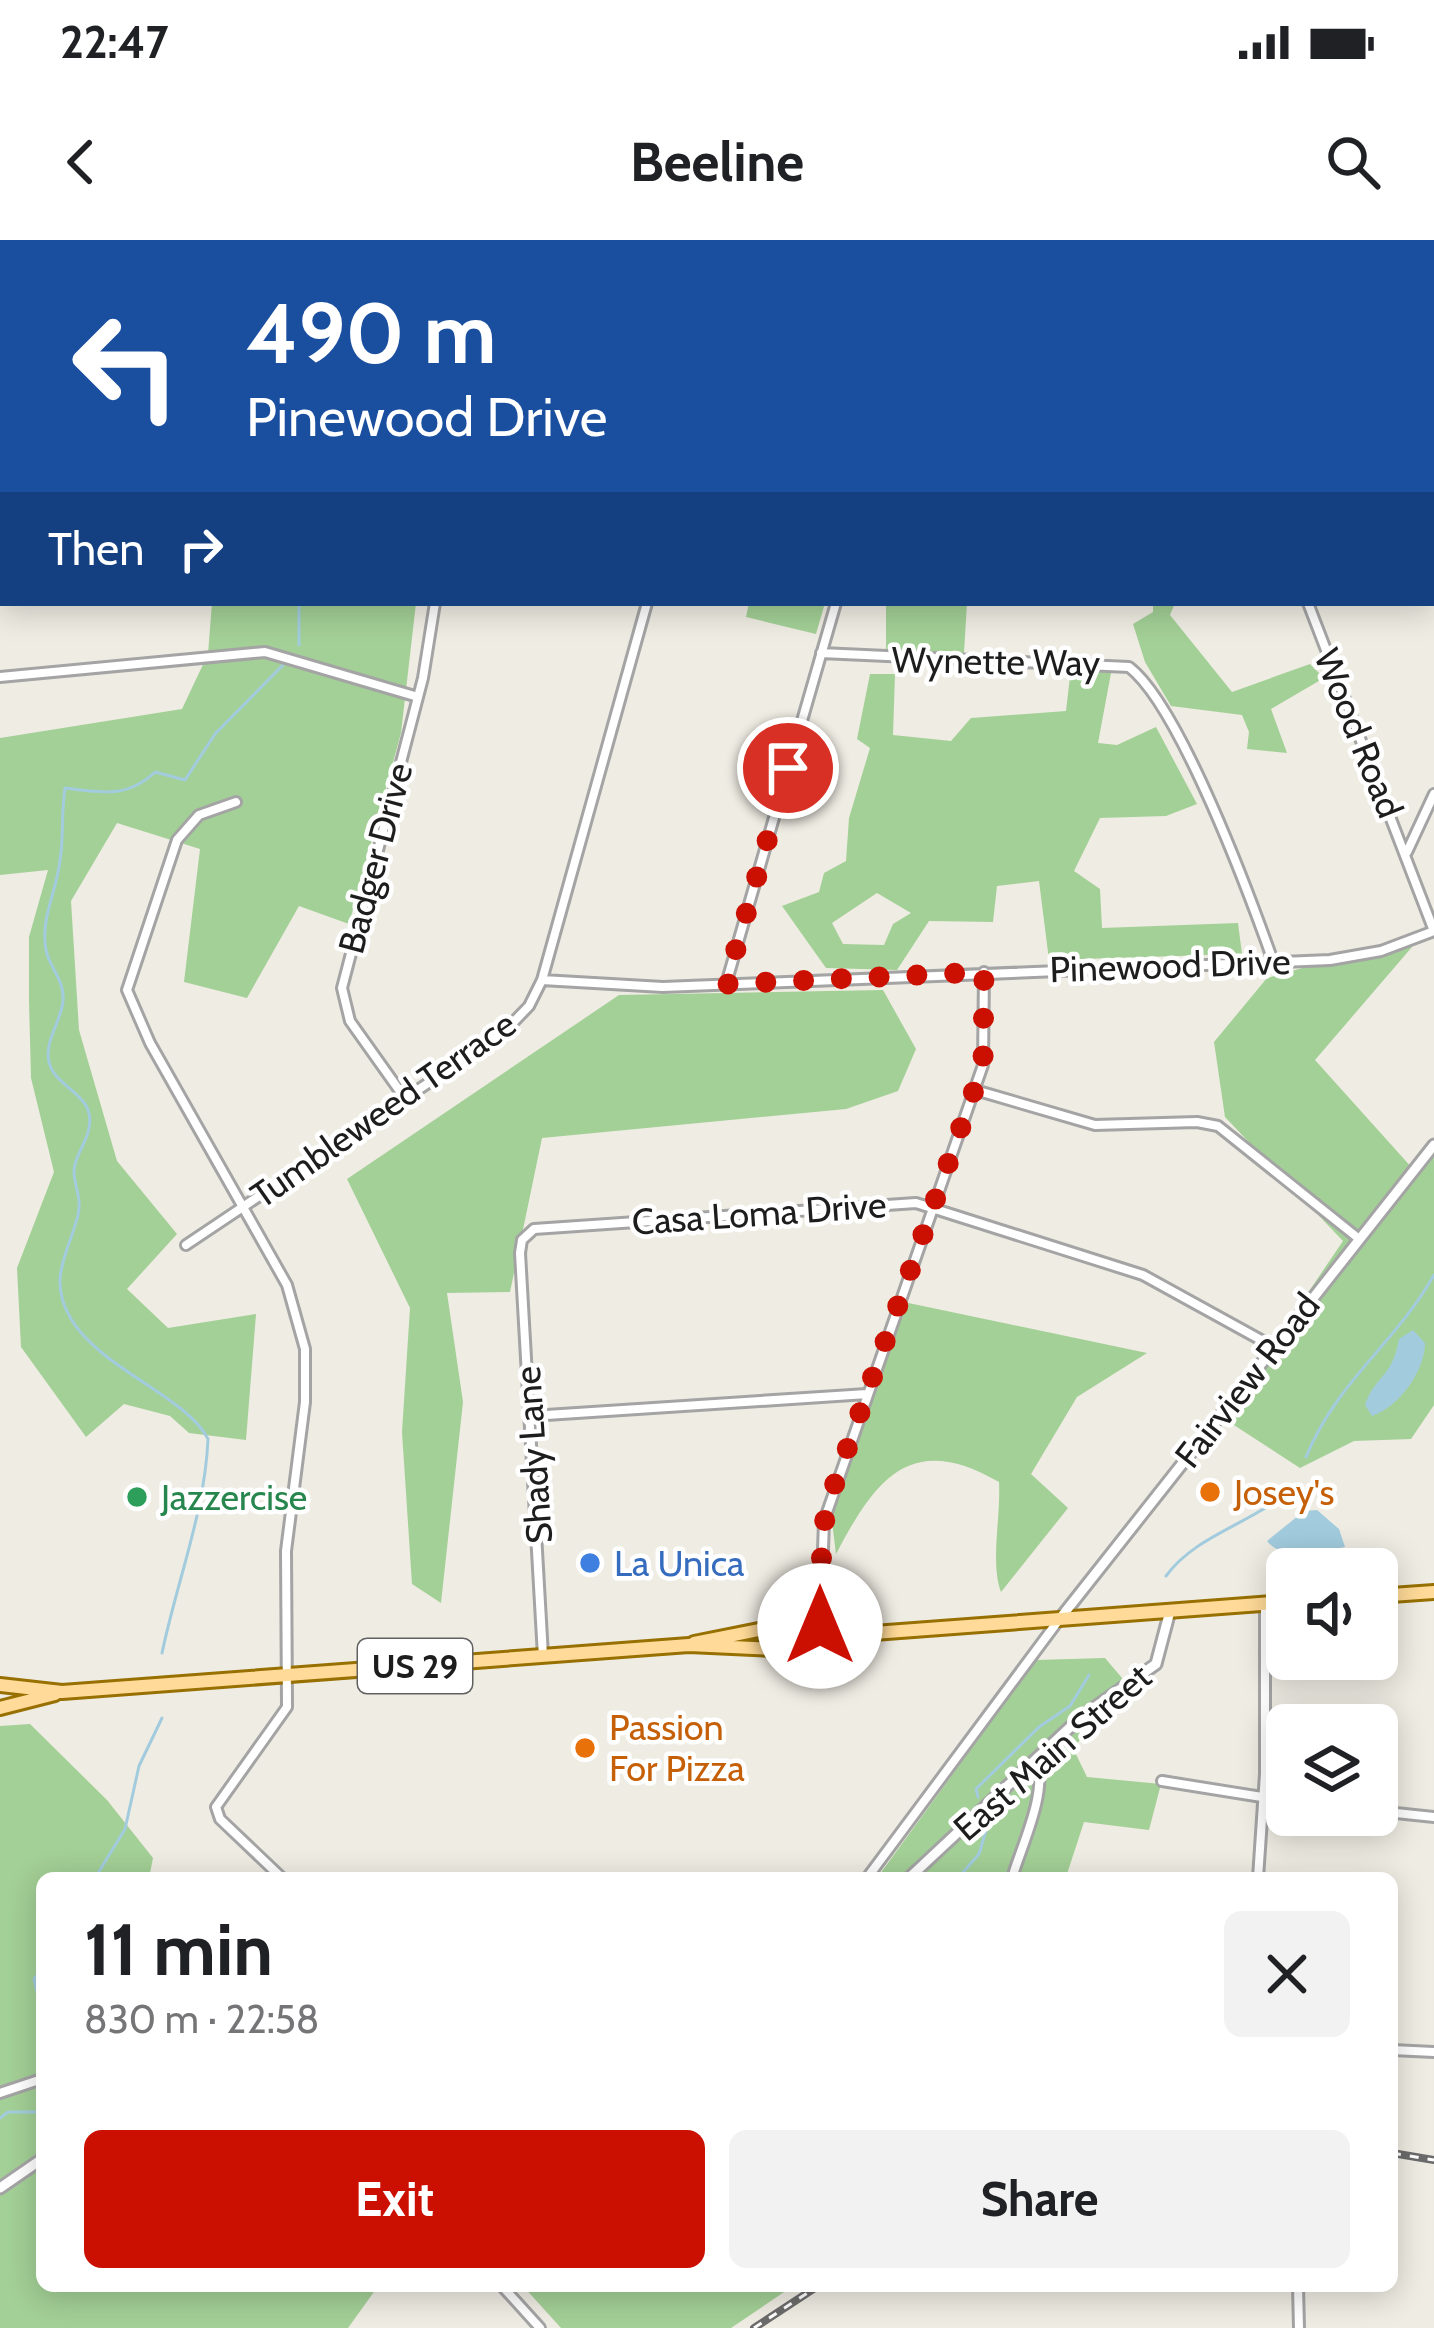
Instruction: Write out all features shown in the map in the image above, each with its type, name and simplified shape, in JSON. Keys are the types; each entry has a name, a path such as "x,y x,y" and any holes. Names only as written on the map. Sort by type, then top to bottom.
{"main road":[{"path":"1398,1595 1434,1592"},
{"name":"US 29","path":"0,1708 62,1692 689,1645 794,1650 820,1636 1265,1604"},
{"name":"US 29","path":"689,1645 789,1624 820,1636"},
{"name":"US 29","path":"0,1684 62,1692"}],"street":[{"name":"Badger Drive","path":"404,1096 350,1021 342,988 418,697 434,606"},
{"name":"Tumbleweed Terrace","path":"187,1245 511,1027 542,980 646,606"},
{"path":"726,984 835,606"},
{"name":"Wood Road","path":"1309,606 1434,931"},
{"path":"0,677 266,652 418,697"},
{"name":"Wynette Way","path":"821,653 1130,667 1168,722 1228,839 1273,961"},
{"path":"1407,852 1434,794"},
{"path":"236,802 199,815 177,840 127,990 150,1043 287,1285 304,1349 305,1402 287,1538 290,1676 284,1718 221,1792 216,1807 220,1819 276,1872"},
{"name":"Pinewood Drive","path":"542,980 608,988 1357,958 1434,931"},
{"path":"820,1636 824,1521 974,1090 987,1040 984,972"},
{"path":"974,1090 1095,1125 1197,1122 1218,1126 1358,1238"},
{"name":"Fairview Road","path":"1062,1616 1434,1145"},
{"name":"Casa Loma Drive","path":"520,1253 525,1235 539,1228 916,1203 1144,1275 1272,1346"},
{"name":"Shady Lane","path":"520,1253 543,1656"},
{"path":"531,1416 867,1394"},
{"path":"1258,1872 1264,1798 1265,1604"},
{"name":"East Main Street","path":"915,1872 1098,1702 1156,1664 1169,1611"},
{"path":"871,1872 1062,1616"},
{"path":"1014,1872 1041,1770 1036,1760"},
{"path":"1162,1781 1264,1798"},
{"path":"1398,1813 1434,1817"},
{"path":"1398,2050 1434,2053"},
{"path":"0,2093 36,2081"},
{"path":"0,2188 36,2163"},
{"path":"507,2292 540,2328"},
{"path":"1298,2292 1299,2328"}],"green space":[{"path":"212,606 416,606 401,733 349,924 299,906 247,998 184,982 200,849 117,823 71,901 79,1030 117,1161 177,1234 127,1289 168,1328 256,1314 246,1440 189,1433 170,1416 124,1404 86,1437 21,1347 17,1268 54,1172 31,1078 29,1001 29,937 48,870 0,875 0,738 182,709 208,654"},
{"path":"748,606 824,606 816,634 746,617"},
{"path":"886,606 967,606 964,653 886,651"},
{"path":"1153,606 1174,606 1170,615 1232,692 1310,664 1324,678 1271,709 1287,753 1247,749 1249,732 1242,715 1171,706 1145,662 1133,624 1153,612"},
{"path":"1071,668 1111,673 1098,743 1117,745 1156,727 1197,804 1166,816 1100,818 1074,871 1100,889 1102,928 1238,923 1242,954 1049,960 1039,881 997,886 993,922 929,921 897,970 826,968 782,906 819,892 824,873 846,861 849,818 870,748 857,739 870,674 895,674 893,735 951,741 971,718 1066,711","holes":["877,893 911,913 893,924 884,945 843,944 832,923"]},
{"path":"1424,933 1315,1060 1413,1169 1434,1146 1434,1405 1411,1439 1354,1441 1300,1468 1223,1418 1343,1241 1225,1117 1214,1042 1267,978"},
{"path":"883,990 916,1049 898,1091 846,1109 542,1138 510,1292 447,1293 463,1402 441,1603 412,1584 402,1432 410,1308 347,1179 619,995"},
{"path":"899,1301 1147,1353 1077,1397 1031,1474 1068,1508 1001,1592 996,1554 999,1482 942,1461 919,1462 882,1484 836,1554 828,1489"},
{"path":"1105,1658 1128,1685 1073,1748 1087,1777 1161,1784 1149,1830 1084,1822 1068,1872 881,1872 1036,1660"},
{"path":"30,1724 107,1800 153,1858 150,1872 36,1872 36,2292 374,2292 348,2328 0,2328 0,1726"},
{"path":"528,2292 784,2292 731,2328 561,2328"}],"water":[{"path":"1413,1330 1425,1343 1415,1376 1392,1405 1372,1416 1365,1405 1369,1395 1392,1362 1399,1339"},
{"path":"1317,1510 1339,1529 1345,1547 1274,1548 1267,1541 1304,1511"}],"waterway":[{"path":"299,606 299,645"},
{"path":"162,1653 196,1520 208,1439 182,1409 102,1353 71,1319 64,1304 60,1279 79,1209 75,1166 90,1116 49,1062 63,993 46,950 45,927 60,860 65,788 124,790 155,772 185,780 215,734 283,665"},
{"path":"1306,1457 1334,1406 1434,1275"},
{"path":"1166,1576 1195,1548 1265,1508 1296,1484"},
{"path":"978,1797 976,1789 1039,1727 1070,1706 1089,1675"},
{"path":"99,1872 125,1829 139,1766 162,1718"},
{"path":"963,1872 979,1854 990,1817"},
{"path":"36,1977 36,1988"},
{"path":"0,2118 8,2112 36,2112"}],"railway":[{"path":"1398,2154 1434,2160"},
{"path":"754,2328 809,2292"}],"place":[{"name":"Josey's","path":"1210,1492"},
{"name":"Jazzercise","path":"137,1497"},
{"name":"La Unica","path":"590,1563"},
{"name":"Passion For Pizza","path":"585,1748"}],"route":[{"path":"788,768 726,984 984,972 987,1024 983,1065 828,1503 818,1589 820,1626"}]}
